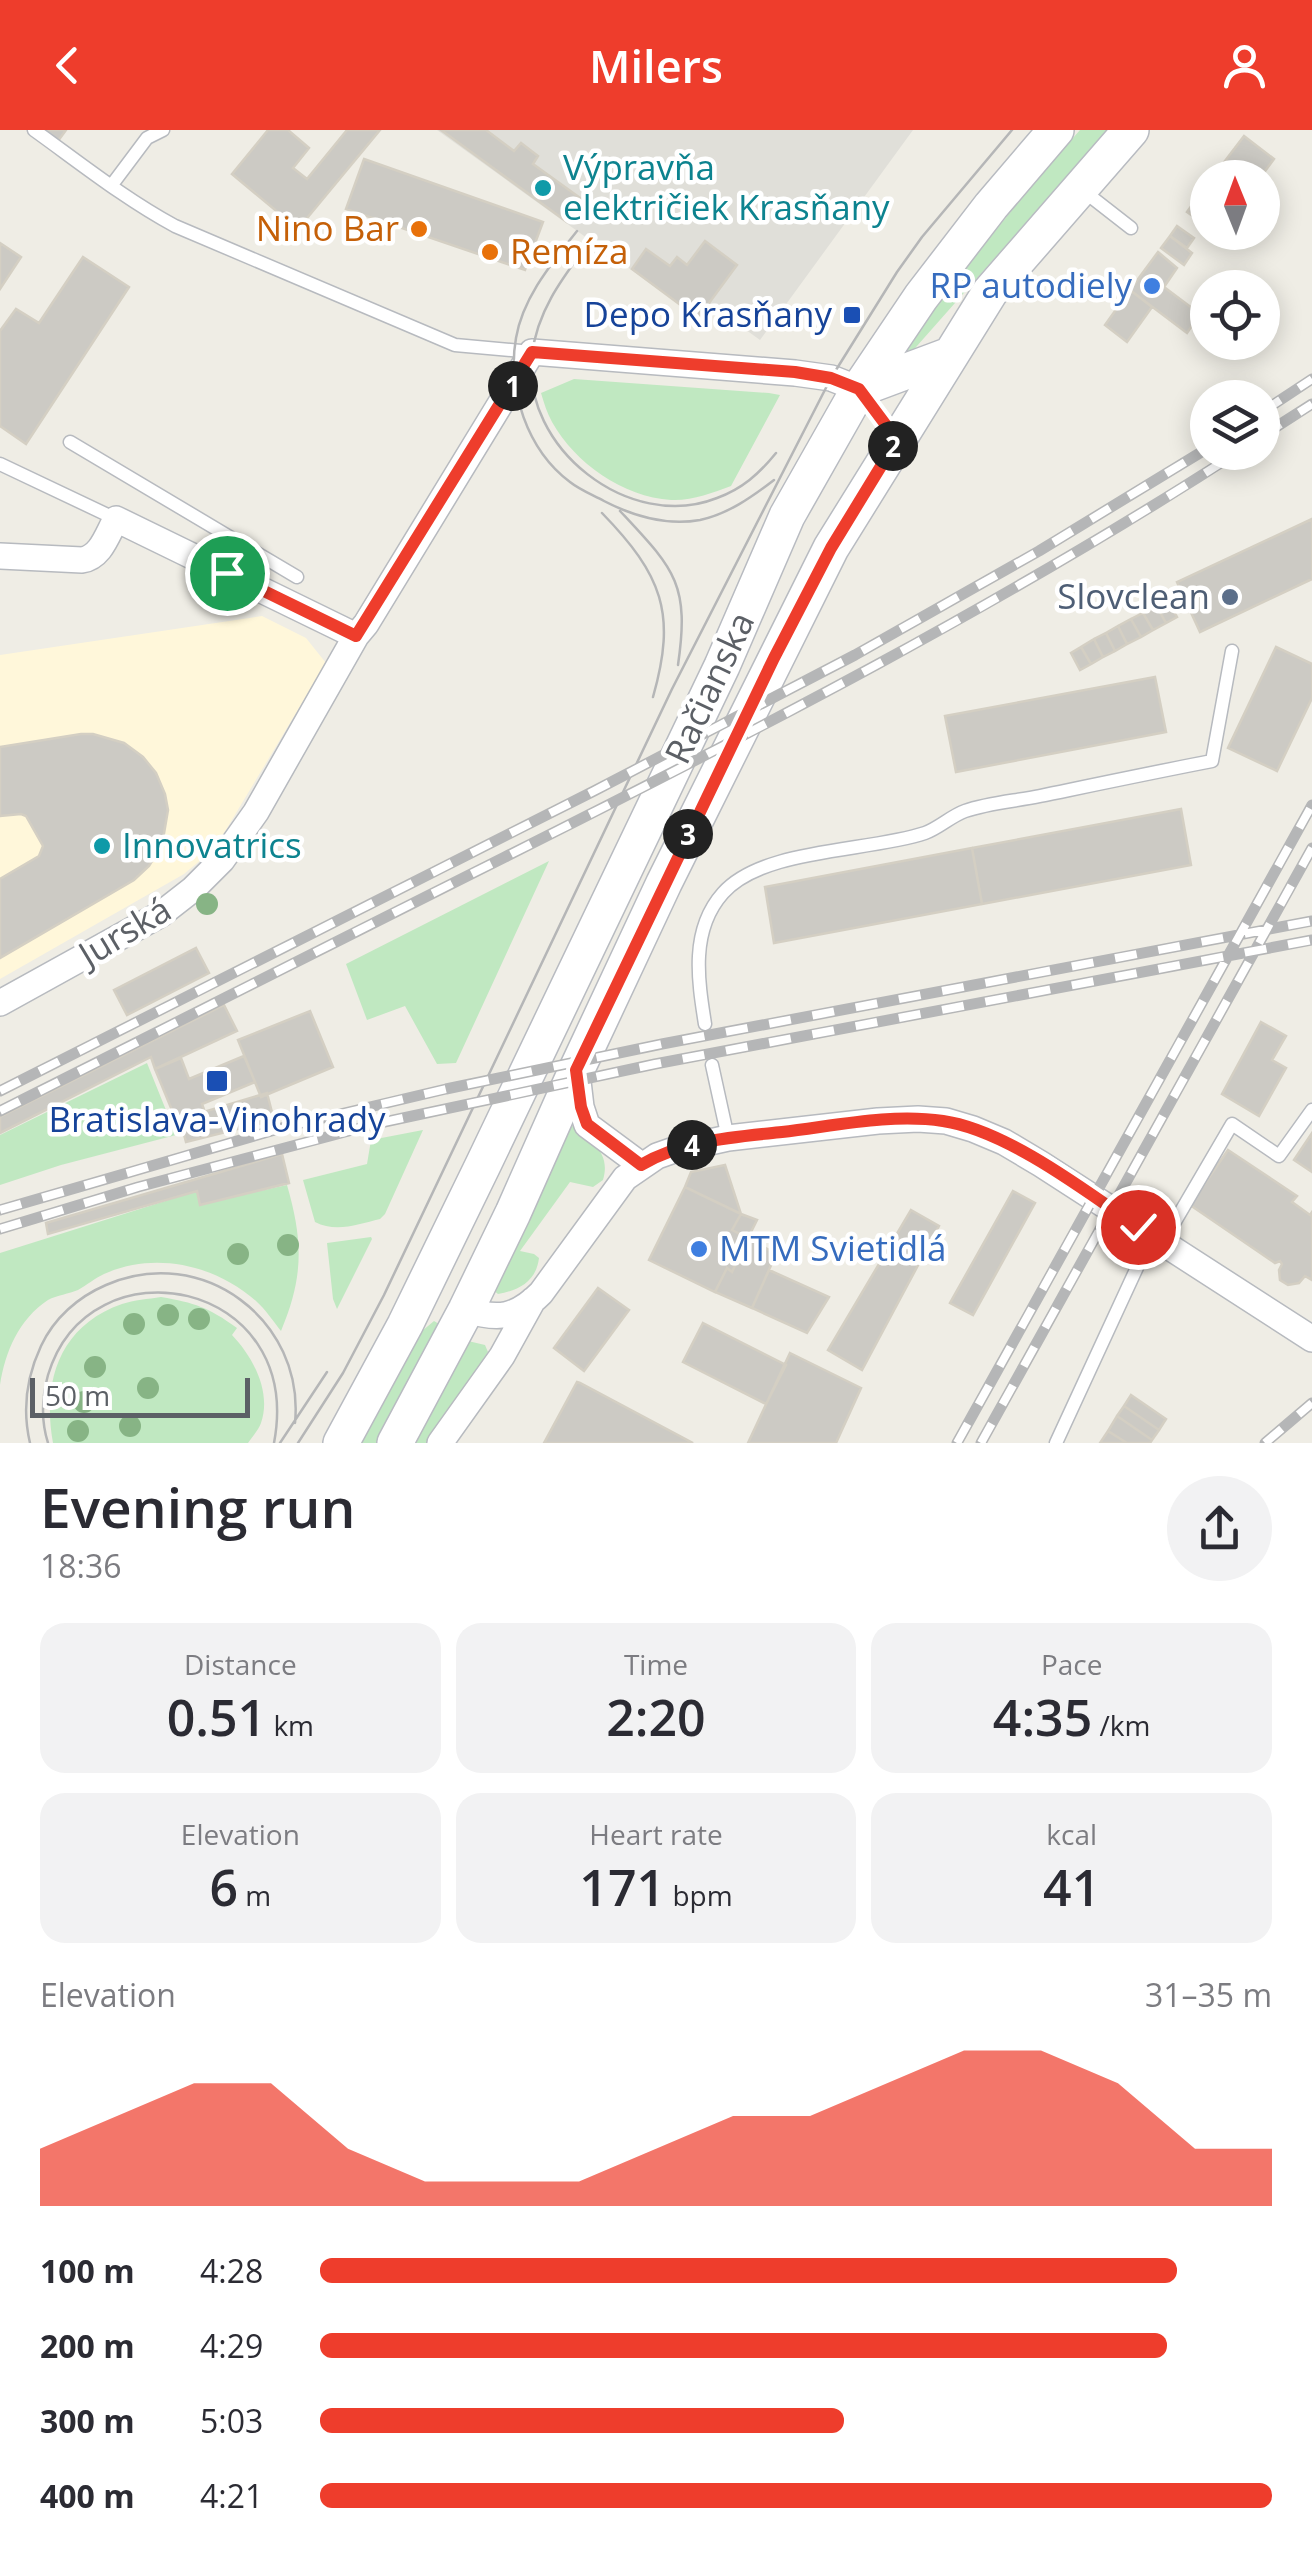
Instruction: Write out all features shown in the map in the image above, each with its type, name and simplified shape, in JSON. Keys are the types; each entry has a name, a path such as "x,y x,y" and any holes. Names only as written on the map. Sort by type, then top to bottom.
{"main road":[{"name":"Račianska","path":"342,1443 423,1288 722,666 788,516 859,389 947,261 1056,130"},
{"name":"Račianska","path":"394,1443 466,1310 576,1070 782,642 851,512 990,292 1130,130"},
{"path":"897,440 859,389 950,355"},
{"path":"423,1288 466,1310"}],"street":[{"path":"532,352 795,372 831,378 859,389"},
{"name":"Jurská","path":"0,1002 161,914 212,870 256,812 356,636 532,352"},
{"path":"0,556 90,559 116,519 356,636"},
{"path":"576,1070 587,1124 641,1165"},
{"path":"440,1443 502,1356 533,1300 618,1186 657,1156 728,1138 918,1119 946,1121 973,1129 1041,1164 1312,1338"},
{"path":"466,1310 484,1316 506,1316 533,1300"}],"lane":[{"path":"34,130 175,226 455,345 532,352"},
{"path":"111,186 146,134 163,130"},
{"path":"1079,188 1130,228"},
{"path":"70,442 297,577"},
{"path":"0,464 116,519"},
{"path":"705,1024 699,988 700,943 715,904 742,876 770,864 926,833 964,811 1212,760 1232,651"},
{"path":"712,1065 728,1138"},
{"path":"1056,1443 1158,1239 1232,1124 1279,1156 1312,1110"}],"shaded area":[{"name":"Depo Krasňany","path":"437,130 913,130 760,340 710,304 698,318"},
{"path":"262,616 306,638 326,663 215,848 184,874 0,979 0,655"}],"green space":[{"path":"1080,130 1108,130 909,355 904,355 967,267"},
{"path":"574,379 780,395 731,486 694,498 671,500 618,485 587,464 562,437 550,419 541,393"},
{"path":"549,861 456,1063 437,1064 405,1006 367,1020 346,964"},
{"path":"147,1063 176,1135 0,1185 0,1135"},
{"path":"575,1125 602,1155 603,1180 593,1187 570,1182 520,1251 539,1258 534,1273 519,1287 498,1294 493,1290 569,1128"},
{"path":"423,1130 380,1219 339,1227 315,1222 303,1180 367,1164 371,1140"},
{"path":"287,1185 299,1258 294,1293 281,1331 256,1301 222,1278 184,1265 144,1263 123,1267 38,1308 15,1337 0,1385 0,1253 197,1191 201,1204"},
{"path":"372,1239 337,1309 327,1243"},
{"path":"161,1297 201,1307 237,1328 232,1335 253,1364 264,1399 261,1423 248,1443 53,1443 53,1378 70,1342 100,1314 127,1303"},
{"path":"434,1321 439,1324 376,1443 359,1443 416,1336"},
{"path":"468,1341 485,1345 488,1352 427,1443 414,1443"}],"building":[{"path":"44,130 66,130 58,141"},
{"path":"268,130 288,130 309,148 293,168 307,179 347,130 380,130 298,229 232,174"},
{"name":"Výpravňa električiek Krasňany","path":"441,130 486,130 514,151 521,143 538,156 533,164 583,200 567,222"},
{"path":"1244,136 1274,159 1273,160 1226,160"},
{"path":"364,159 543,222 525,270 346,209"},
{"path":"1177,226 1190,235 1190,244 1187,248 1170,236"},
{"path":"1170,236 1192,253 1184,265 1161,248"},
{"path":"705,241 737,265 698,318 632,269 646,249 670,266 677,257 687,265"},
{"path":"0,243 21,257 0,289"},
{"path":"1158,252 1177,268 1164,287 1190,306 1187,333 1130,290"},
{"path":"83,257 129,287 26,444 0,426 0,331 16,309 39,323"},
{"path":"1130,290 1152,307 1127,342 1105,325"},
{"path":"1312,519 1312,579 1200,632 1177,582"},
{"path":"1167,599 1177,617 1166,623 1156,605"},
{"path":"1156,605 1166,623 1153,630 1143,613"},
{"path":"1143,613 1153,630 1141,637 1131,619"},
{"path":"1131,619 1141,637 1127,644 1118,626"},
{"path":"1118,626 1127,644 1115,651 1106,633"},
{"path":"1106,633 1115,651 1103,657 1094,639"},
{"path":"1094,639 1103,657 1091,664 1081,647"},
{"path":"1081,647 1091,664 1080,670 1071,653"},
{"path":"1276,647 1312,664 1312,698 1277,771 1228,748"},
{"path":"1155,677 1166,732 956,772 945,716"},
{"name":"Innovatrics","path":"81,734 124,743 156,773 168,810 162,845 134,880 0,958 0,879 39,856 43,846 26,816 0,816 0,747"},
{"path":"1181,809 1191,865 982,904 972,848"},
{"path":"972,848 982,904 774,943 765,887"},
{"path":"196,948 209,973 127,1015 114,990"},
{"path":"224,1005 237,1031 155,1069 151,1057 0,1133 0,1117"},
{"name":"Bratislava-Vinohrady","path":"310,1011 333,1067 261,1097 238,1040"},
{"path":"1261,1022 1286,1036 1272,1060 1286,1068 1259,1116 1222,1094"},
{"path":"244,1056 255,1082 202,1104 208,1121 181,1132 155,1069 181,1058 189,1079"},
{"path":"267,1093 274,1120 186,1142 180,1119"},
{"path":"1312,1133 1312,1172 1294,1160"},
{"path":"1228,1150 1297,1196 1292,1202 1310,1215 1312,1212 1312,1280 1305,1276 1299,1283 1288,1285 1280,1280 1280,1261 1275,1263 1190,1205"},
{"path":"282,1154 289,1183 200,1205 197,1191 48,1234 46,1223"},
{"path":"725,1165 741,1214 685,1187 691,1172"},
{"name":"MTM Svietidlá","path":"685,1187 741,1214 732,1230 748,1238 732,1272 727,1268 715,1292 649,1260"},
{"path":"1013,1191 1035,1203 973,1315 950,1303"},
{"path":"911,1210 939,1226 862,1370 828,1350"},
{"path":"741,1214 757,1220 748,1238 732,1230"},
{"path":"748,1238 776,1254 752,1308 715,1292 727,1268 732,1272"},
{"path":"769,1270 829,1297 807,1333 752,1308"},
{"path":"598,1288 629,1310 584,1371 554,1348"},
{"path":"703,1323 786,1365 766,1404 683,1362"},
{"path":"790,1353 861,1388 836,1443 748,1443"},
{"path":"577,1382 580,1383 693,1443 544,1443"},
{"path":"1131,1395 1166,1419 1159,1430 1124,1406"},
{"path":"1124,1406 1159,1430 1152,1440 1117,1416"},
{"path":"1117,1416 1152,1440 1150,1443 1127,1443 1108,1431"},
{"path":"1108,1431 1127,1443 1100,1443"}],"tram line":[{"path":"298,1443 343,1373 384,1295 672,689 831,378 922,237 1012,130"},
{"path":"577,231 532,295 516,338 518,398 542,453 582,490 627,511 663,521 688,522 720,514 774,480"},
{"path":"590,241 546,308 532,355 533,389 544,421 562,450 587,474 617,492 649,503 683,506 734,490 776,453"},
{"path":"620,511 654,548 674,579 682,614 678,665"},
{"path":"602,513 639,556 659,597 664,642 653,697"},
{"path":"30,1443 27,1394 46,1336 86,1296 106,1285 142,1275 177,1274 211,1283 240,1300 265,1323 283,1352 294,1386 295,1423"},
{"path":"48,1443 43,1418 46,1383 71,1332 105,1305 146,1293 188,1296 227,1313 258,1344 275,1387 274,1443"},
{"path":"280,1443 327,1372"}],"railway":[{"path":"1280,400 1312,379"},
{"path":"1280,424 1312,404"},
{"path":"0,1091 855,655 1039,551 1190,459"},
{"path":"0,1111 784,714 1059,562 1209,470"},
{"path":"957,1443 1312,805"},
{"path":"981,1443 1312,848"},
{"path":"0,1210 285,1127 446,1089 662,1044 1312,921"},
{"path":"0,1229 138,1187 375,1124 655,1064 1312,940"},
{"path":"1265,1443 1312,1403"}],"place":[{"name":"Výpravňa električiek Krasňany","path":"543,188"},
{"name":"Nino Bar","path":"419,229"},
{"name":"Remíza","path":"490,252"},
{"name":"RP autodiely","path":"1152,286"},
{"name":"Depo Krasňany","path":"852,315"},
{"name":"Slovclean","path":"1230,597"},
{"name":"Innovatrics","path":"102,846"},
{"name":"Bratislava-Vinohrady","path":"217,1081"},
{"name":"MTM Svietidlá","path":"699,1249"}],"route":[{"path":"227,573 356,636 532,352 795,372 831,378 859,389 897,440 831,548 664,884 576,1070 581,1107 587,1124 641,1165 674,1150 728,1138 878,1121 946,1121 1004,1142 1138,1227"}]}
